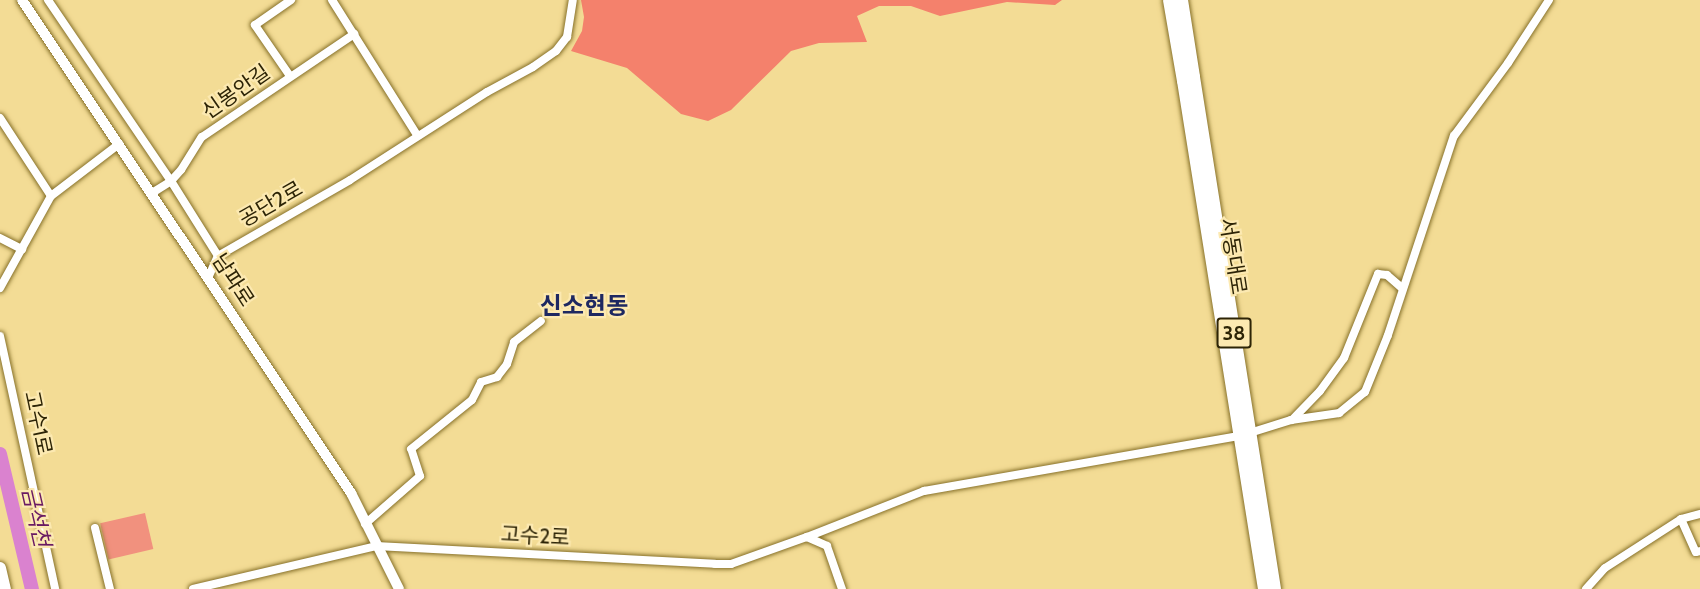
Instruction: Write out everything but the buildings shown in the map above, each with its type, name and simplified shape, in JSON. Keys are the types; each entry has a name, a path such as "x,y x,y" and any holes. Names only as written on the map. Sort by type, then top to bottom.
{"main road":[{"name":"서동대로","path":"1170,0 1189,79"},
{"name":"서동대로","path":"1181,0 1189,79 1245,435 1274,589"},
{"name":"서동대로","path":"1245,435 1264,589"},
{"path":"0,568 5,589"}],"street":[{"name":"남파로","path":"22,0 351,493 399,589"},
{"path":"48,0 171,181 218,256 208,278"},
{"path":"290,76 255,25 291,0"},
{"path":"332,0 417,135"},
{"name":"공단2로","path":"218,256 350,180 417,135 556,51 567,37 573,0"},
{"name":"고수2로","path":"193,589 376,546 731,564 924,491 1245,435 1291,420 1339,413 1365,392 1388,336 1454,136 1508,63 1550,0"},
{"name":"신봉안길","path":"152,193 171,181 202,137 354,34"},
{"path":"0,121 51,196"},
{"path":"0,288 51,196 119,144"},
{"path":"0,238 22,249"},
{"path":"1291,420 1320,391 1344,358 1378,274 1387,275 1402,288"},
{"path":"365,524 420,476 411,449 472,400 481,382 497,376 507,364 514,342 541,321"},
{"name":"고수1로","path":"0,336 55,589"},
{"path":"1586,589 1605,568 1681,519 1700,514"},
{"path":"1681,519 1696,552 1700,551"},
{"path":"95,528 110,589"},
{"path":"807,537 827,546 842,589"}],"shaded area":[{"path":"581,0 1062,0 1055,5 1007,2 940,16 911,6 879,6 857,16 867,42 819,43 791,51 731,110 708,121 681,114 627,68 571,51 582,31 584,17"},
{"path":"145,513 153,549 109,559 100,523"}],"waterway":[{"name":"금석천","path":"0,454 32,589"}],"district":[{"name":"신소현동","path":"584,306"}]}
